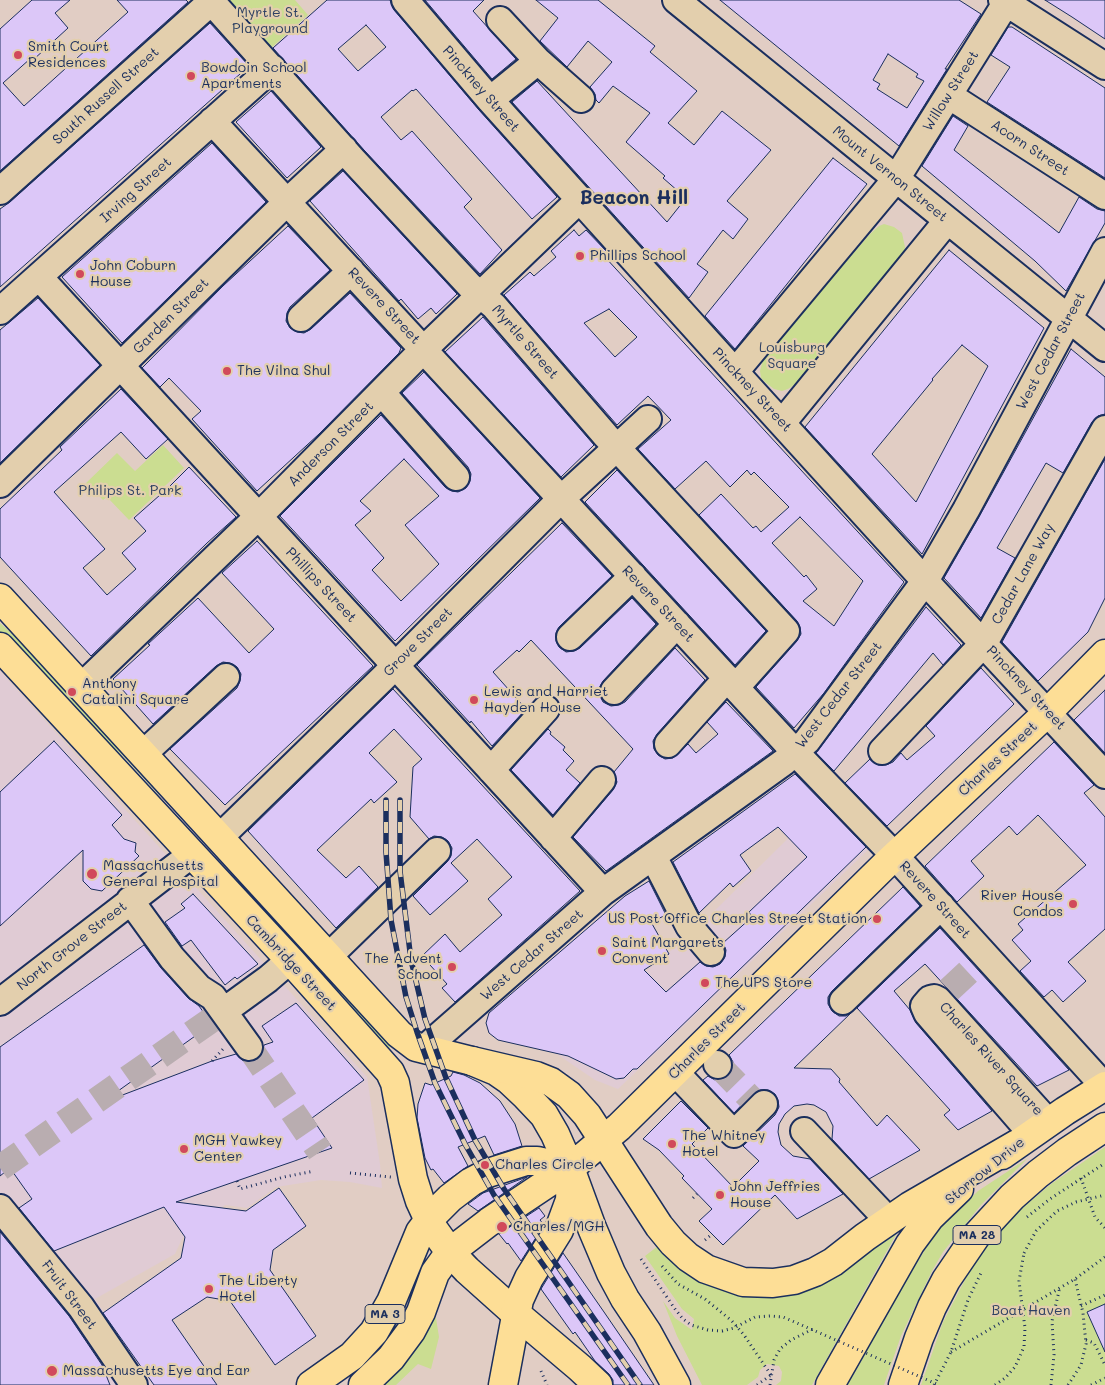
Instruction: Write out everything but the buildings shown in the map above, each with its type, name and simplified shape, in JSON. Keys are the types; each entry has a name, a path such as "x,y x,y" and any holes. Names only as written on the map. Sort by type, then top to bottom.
{"main road":[{"path":"0,598 404,1039 410,1044 424,1049 536,1076 559,1087 580,1106 672,1243 697,1264 733,1279 753,1283 768,1283 804,1276 832,1262 888,1220 1032,1133"},
{"name":"Cambridge Street","path":"0,647 382,1062 396,1083 413,1179 429,1220 450,1252 515,1314 589,1376"},
{"name":"Charles Street","path":"363,1385 391,1358 411,1332 421,1312 435,1273 450,1252 488,1222 570,1168 604,1142 895,856 1048,712 1105,654"},
{"path":"192,854 220,837"},
{"path":"397,1090 398,1074 405,1065 424,1049"},
{"path":"472,1061 503,1076 532,1102 552,1127 611,1273 676,1385"},
{"name":"Storrow Drive","path":"830,1385 904,1254 924,1225 960,1188 1032,1133 1104,1086"},
{"name":"MA 28","path":"903,1385 932,1307 946,1280 968,1246 987,1223 1024,1186 1067,1152 1105,1127"},
{"name":"MA 3","path":"312,1385 352,1356 374,1332 390,1302 416,1239 429,1220 463,1188 479,1177 497,1169 533,1161 570,1168"},
{"path":"503,1385 508,1365 515,1314 525,1286 558,1230 567,1210 571,1190 570,1168"}],"street":[{"name":"Pinckney Street","path":"405,0 490,100 579,200 925,581 1105,775"},
{"name":"Mount Vernon Street","path":"676,0 1105,348"},
{"name":"Myrtle Street","path":"211,1 470,286 494,306 617,447 786,631 731,682"},
{"name":"South Russell Street","path":"0,192 211,1"},
{"path":"1004,1 1105,66"},
{"name":"Willow Street","path":"896,179 1004,1"},
{"path":"500,20 538,61 581,99"},
{"path":"490,100 538,61"},
{"name":"Irving Street","path":"0,311 272,68"},
{"name":"Acorn Street","path":"956,100 1105,196"},
{"name":"Revere Street","path":"212,121 795,752 895,856 940,906 981,960 1104,1086"},
{"name":"Garden Street","path":"0,484 344,149"},
{"path":"735,372 896,179"},
{"name":"Anderson Street","path":"81,687 579,200"},
{"path":"782,423 947,221"},
{"name":"West Cedar Street","path":"424,1049 603,892 784,762 807,742 925,581 966,510 1105,251"},
{"path":"301,318 351,271"},
{"name":"Phillips Street","path":"39,277 603,892"},
{"path":"382,393 456,477"},
{"name":"Grove Street","path":"220,837 562,499 648,419"},
{"name":"Cedar Lane Way","path":"882,751 984,643 1105,429"},
{"path":"570,637 633,576"},
{"path":"614,691 677,624"},
{"path":"143,754 226,677"},
{"path":"668,744 731,682"},
{"path":"491,770 546,709"},
{"path":"553,838 602,780"},
{"path":"328,957 437,851"},
{"name":"North Grove Street","path":"0,1002 192,854"},
{"path":"653,856 689,926 711,952"},
{"path":"130,900 172,958 199,988 213,996 224,1011 237,1047"},
{"path":"843,1001 940,906"},
{"path":"224,1011 268,979 290,960"},
{"name":"Charles River Square","path":"944,995 1032,1133"},
{"path":"675,1072 734,1134 760,1106"},
{"path":"804,1131 888,1220"},
{"name":"Fruit Street","path":"0,1208 81,1307 134,1385"}],"path":[{"path":"212,1061 237,1047"},
{"path":"1024,1220 1050,1199 1105,1163"},
{"path":"237,1181 240,1189 314,1171"},
{"path":"350,1172 391,1177"},
{"path":"1081,1178 1095,1218 1105,1228"},
{"path":"693,1198 698,1194"},
{"path":"995,1385 1015,1367 1024,1347 1025,1328 1019,1281 1020,1267 1024,1253 1036,1232 1047,1218 1065,1206 1105,1195"},
{"path":"706,1240 712,1234"},
{"path":"951,1352 1075,1279 1105,1257"},
{"path":"641,1258 680,1316 696,1327 722,1331 734,1328 755,1317 770,1316 789,1319 939,1385"},
{"path":"661,1264 678,1284 705,1300 732,1321 772,1375"},
{"path":"934,1385 951,1352 968,1300 983,1269"},
{"path":"1068,1385 1081,1365 1086,1349 1081,1306 1075,1279"},
{"path":"1050,1385 1054,1355 1052,1321 1060,1287"},
{"path":"1081,1306 1105,1295"},
{"path":"770,1385 773,1365 784,1345 812,1329"},
{"path":"1086,1340 1094,1343 1105,1365"},
{"path":"541,1371 547,1385"},
{"path":"757,1385 772,1375"},
{"path":"1090,1385 1105,1378"}],"shaded area":[{"name":"Massachusetts General Hospital","path":"0,671 367,1077 382,1188 350,1182 321,1180 276,1187 247,1208 225,1205 182,1239 175,1254 95,1299 154,1385 0,1385"},
{"path":"825,802 870,848 618,1089 595,1080 551,1050 690,935"}],"green space":[{"name":"Myrtle St. Playground","path":"223,0 295,0 308,15 269,50"},
{"name":"Louisburg Square","path":"884,224 894,227 902,233 905,247 904,256 794,385 782,391 774,389 761,378 760,371 764,356 870,234"},
{"name":"Philips St. Park","path":"163,445 184,468 129,520 107,497 103,500 86,483 117,453 135,471"},
{"path":"0,623 62,679 164,791 159,795 122,755 59,699 0,634"},
{"path":"243,888 331,982 352,1000 391,1047 386,1050 240,892"},
{"name":"Boat Haven","path":"1105,1147 1105,1385 921,1385 943,1322 967,1276 986,1247 1014,1215 1051,1184"},
{"path":"1028,1158 981,1205 943,1252 901,1336 884,1385 847,1385 935,1233 978,1191"},
{"path":"890,1232 897,1233 812,1385 776,1385 781,1381 782,1372 779,1366 767,1364 760,1370 758,1377 747,1385 702,1385 677,1336 663,1301 675,1318 692,1330 694,1319 682,1309 645,1256 658,1246 702,1281 735,1293"},
{"path":"433,1316 436,1318 439,1337 431,1369 418,1364 396,1385 383,1385 409,1357"}],"tunnel":[{"path":"949,990 976,965"},
{"path":"0,1168 224,1011"},
{"path":"249,1047 320,1152"},
{"path":"718,1065 756,1104"}],"railway":[{"path":"386,800 386,852 391,920 406,997 435,1083 465,1144 494,1195 628,1385"},
{"path":"400,800 400,871 411,960 425,1019 446,1078 475,1140 504,1189 640,1385"}],"place":[{"name":"Smith Court Residences","path":"18,55"},
{"name":"Bowdoin School Apartments","path":"191,76"},
{"name":"Phillips School","path":"580,256"},
{"name":"John Coburn House","path":"80,274"},
{"name":"The Vilna Shul","path":"227,371"},
{"name":"Anthony Catalini Square","path":"72,692"},
{"name":"Lewis and Harriet Hayden House","path":"474,700"},
{"name":"Massachusetts General Hospital","path":"92,874"},
{"name":"River House Condos","path":"1073,904"},
{"name":"US Post Office Charles Street Station","path":"877,919"},
{"name":"Saint Margarets Convent","path":"602,951"},
{"name":"The Advent School","path":"452,967"},
{"name":"The UPS Store","path":"705,983"},
{"name":"The Whitney Hotel","path":"672,1144"},
{"name":"MGH Yawkey Center","path":"184,1149"},
{"name":"Charles Circle","path":"485,1165"},
{"name":"John Jeffries House","path":"720,1195"},
{"name":"Charles/MGH","path":"502,1227"},
{"name":"The Liberty Hotel","path":"209,1289"},
{"name":"Massachusetts Eye and Ear","path":"52,1371"}],"district":[{"name":"Beacon Hill","path":"634,198"}]}
